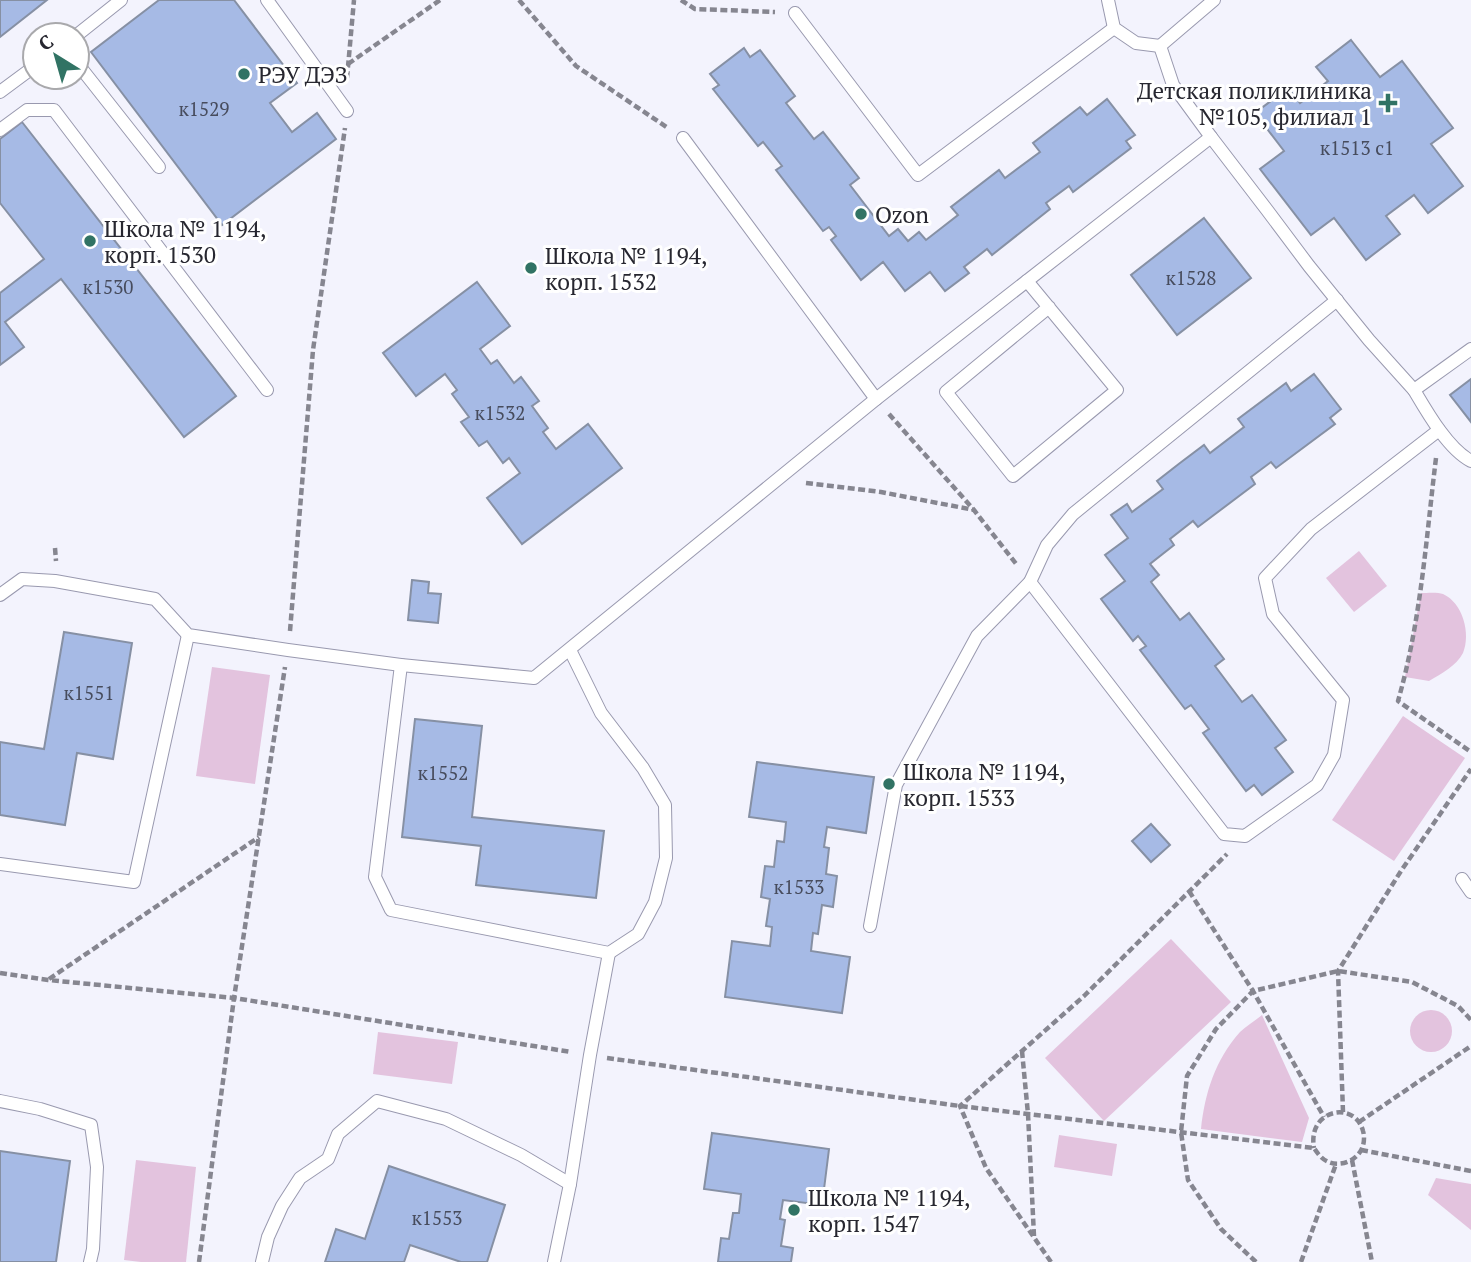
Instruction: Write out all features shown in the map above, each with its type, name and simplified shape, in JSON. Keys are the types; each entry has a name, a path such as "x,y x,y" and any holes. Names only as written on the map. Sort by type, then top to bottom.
{"lane":[{"path":"91,23 121,0"},
{"path":"267,0 347,111"},
{"path":"1108,0 1114,27 1136,43 1160,46 1214,0"},
{"path":"795,13 918,175 1114,27"},
{"path":"1160,46 1173,85 1210,138 1308,266 1414,390 1439,430 1471,461"},
{"path":"0,92 21,76"},
{"path":"91,81 159,167"},
{"path":"0,130 27,110 54,110 267,390"},
{"path":"684,138 876,399"},
{"path":"0,595 22,579 55,581 155,599 188,635 401,665 534,678 876,399 1210,138"},
{"path":"1027,281 1049,307 1117,390 1013,476 946,392 1049,307"},
{"path":"870,926 896,785 977,636 1030,582 1047,545 1073,514 1337,300"},
{"path":"1414,390 1471,349"},
{"path":"1030,582 1224,834 1245,836 1317,785 1335,755 1343,701 1273,614 1265,578 1311,529 1439,430"},
{"path":"0,864 134,882 188,635"},
{"path":"401,665 375,877 391,910 609,953 638,934 654,902 666,858 665,805 643,768 601,713 570,650"},
{"path":"1462,879 1471,892"},
{"path":"554,1262 609,953"},
{"path":"0,1101 40,1109 91,1125 97,1167 90,1262"},
{"path":"262,1262 272,1227 300,1178 328,1159 338,1134 377,1101 446,1119 521,1155 570,1184"}],"path":[{"path":"198,1262 234,998 288,650 313,350 347,111 354,0"},
{"path":"348,64 440,0"},
{"path":"519,0 576,66 684,138"},
{"path":"681,0 695,9 795,13"},
{"path":"876,399 974,510 1030,582"},
{"path":"1439,430 1421,593 1398,701 1471,752"},
{"path":"777,480 881,492 974,510"},
{"path":"55,548 57,565"},
{"path":"1343,1112 1338,971 1401,871 1471,769"},
{"path":"960,1106 1084,996 1245,836"},
{"path":"48,980 259,837"},
{"path":"1189,891 1253,991 1324,1116"},
{"path":"1256,1262 1221,1229 1188,1180 1181,1132 1187,1076 1216,1029 1253,991 1338,971 1412,982 1458,1006 1471,1020"},
{"path":"0,973 234,998 590,1055 960,1106 1314,1148"},
{"path":"1359,1122 1471,1046"},
{"path":"1022,1051 1034,1237"},
{"path":"960,1106 986,1168 1051,1262"},
{"path":"1343,1112 1359,1122 1364,1141 1361,1150 1352,1160 1336,1164 1321,1157 1314,1148 1312,1138 1317,1123 1324,1116 1343,1112"},
{"path":"1361,1150 1471,1171"},
{"path":"1352,1160 1372,1262"},
{"path":"1301,1262 1336,1164"}],"shaded area":[{"path":"1359,551 1387,586 1354,612 1326,578"},
{"path":"1421,593 1441,593 1450,598 1464,620 1466,637 1460,658 1429,681 1405,677"},
{"path":"212,667 270,675 255,784 196,776"},
{"path":"1403,716 1465,758 1394,861 1332,820"},
{"path":"1171,939 1231,1002 1104,1121 1045,1058"},
{"path":"1431,1010 1446,1016 1452,1031 1446,1046 1431,1052 1416,1046 1410,1031 1416,1016"},
{"path":"1262,1015 1309,1118 1302,1142 1201,1129 1205,1103 1224,1054 1240,1032"},
{"path":"378,1032 458,1042 452,1084 373,1074"},
{"path":"1059,1135 1117,1144 1112,1176 1054,1167"},
{"path":"136,1160 196,1167 186,1262 124,1260"},
{"path":"1436,1178 1471,1184 1471,1230 1428,1195"}],"building":[{"path":"0,0 47,0 0,37"},
{"path":"159,0 234,0 297,83 270,103 292,132 317,113 336,139 222,225 91,52"},
{"path":"1351,40 1380,77 1402,61 1453,128 1431,144 1463,186 1428,213 1414,195 1386,216 1400,234 1366,260 1334,218 1311,235 1260,169 1284,151 1255,113 1288,88 1300,103 1328,81 1316,67"},
{"path":"744,48 750,57 760,50 795,96 786,103 814,139 823,132 859,178 850,185 889,236 898,229 908,241 919,232 926,240 958,215 951,207 999,170 1005,178 1040,152 1033,143 1080,107 1087,115 1107,99 1135,135 1126,141 1131,148 1073,192 1069,186 1046,203 1050,209 992,255 987,249 964,267 969,273 945,291 930,272 905,291 883,262 861,280 831,240 836,236 829,227 823,231 776,170 782,166 763,142 758,146 713,89 719,85 710,74"},
{"path":"22,122 236,396 184,437 61,279 5,322 24,347 0,365 0,293 44,259 0,203 0,139"},
{"path":"1204,218 1251,278 1177,335 1131,275"},
{"path":"477,282 510,326 480,349 491,364 497,360 514,383 521,377 539,401 532,406 548,428 543,432 556,449 588,424 622,468 522,544 487,498 520,473 509,458 503,463 487,441 479,446 461,422 469,417 452,394 457,390 445,374 416,396 383,353"},
{"path":"1314,374 1341,409 1330,418 1335,424 1276,468 1271,462 1251,477 1255,484 1198,527 1193,521 1170,539 1174,545 1150,564 1159,575 1151,582 1180,620 1189,613 1224,659 1215,666 1242,702 1252,695 1286,740 1275,748 1293,772 1262,795 1254,785 1246,791 1203,733 1209,729 1191,705 1185,709 1140,650 1146,646 1138,636 1133,641 1101,599 1125,581 1105,555 1128,538 1111,515 1127,504 1132,512 1163,489 1157,481 1180,463 1204,445 1210,453 1244,427 1238,419 1286,383 1291,391"},
{"path":"1471,379 1471,422 1450,395"},
{"path":"412,580 429,582 428,593 441,594 438,623 408,620"},
{"path":"64,632 132,643 113,759 77,753 65,825 0,815 0,742 44,749"},
{"path":"415,719 482,726 472,817 604,831 596,898 476,885 481,846 402,837"},
{"path":"757,762 874,777 866,833 827,827 824,847 829,848 826,874 837,876 833,907 822,905 818,934 813,933 811,951 850,957 842,1013 725,997 732,941 770,946 772,927 766,926 770,899 761,897 765,866 774,867 777,841 784,842 786,822 749,817"},
{"path":"1151,824 1170,845 1151,862 1132,841"},
{"path":"712,1133 829,1149 822,1205 783,1200 780,1219 785,1220 781,1246 793,1248 791,1262 718,1262 721,1238 729,1239 733,1213 739,1213 741,1194 704,1189"},
{"path":"0,1151 70,1161 56,1262 0,1262"},
{"path":"389,1166 505,1205 487,1262 461,1262 410,1245 404,1262 325,1262 336,1229 365,1239"}],"place":[{"name":"РЭУ ДЭЗ","path":"244,74"},
{"name":"Детская поликлиника №105, филиал 1","path":"1388,103"},
{"name":"Ozon","path":"861,214"},
{"name":"Школа № 1194, корп. 1530","path":"90,241"},
{"name":"Школа № 1194, корп. 1532","path":"531,268"},
{"name":"Школа № 1194, корп. 1533","path":"889,784"},
{"name":"Школа № 1194, корп. 1547","path":"794,1210"}]}
